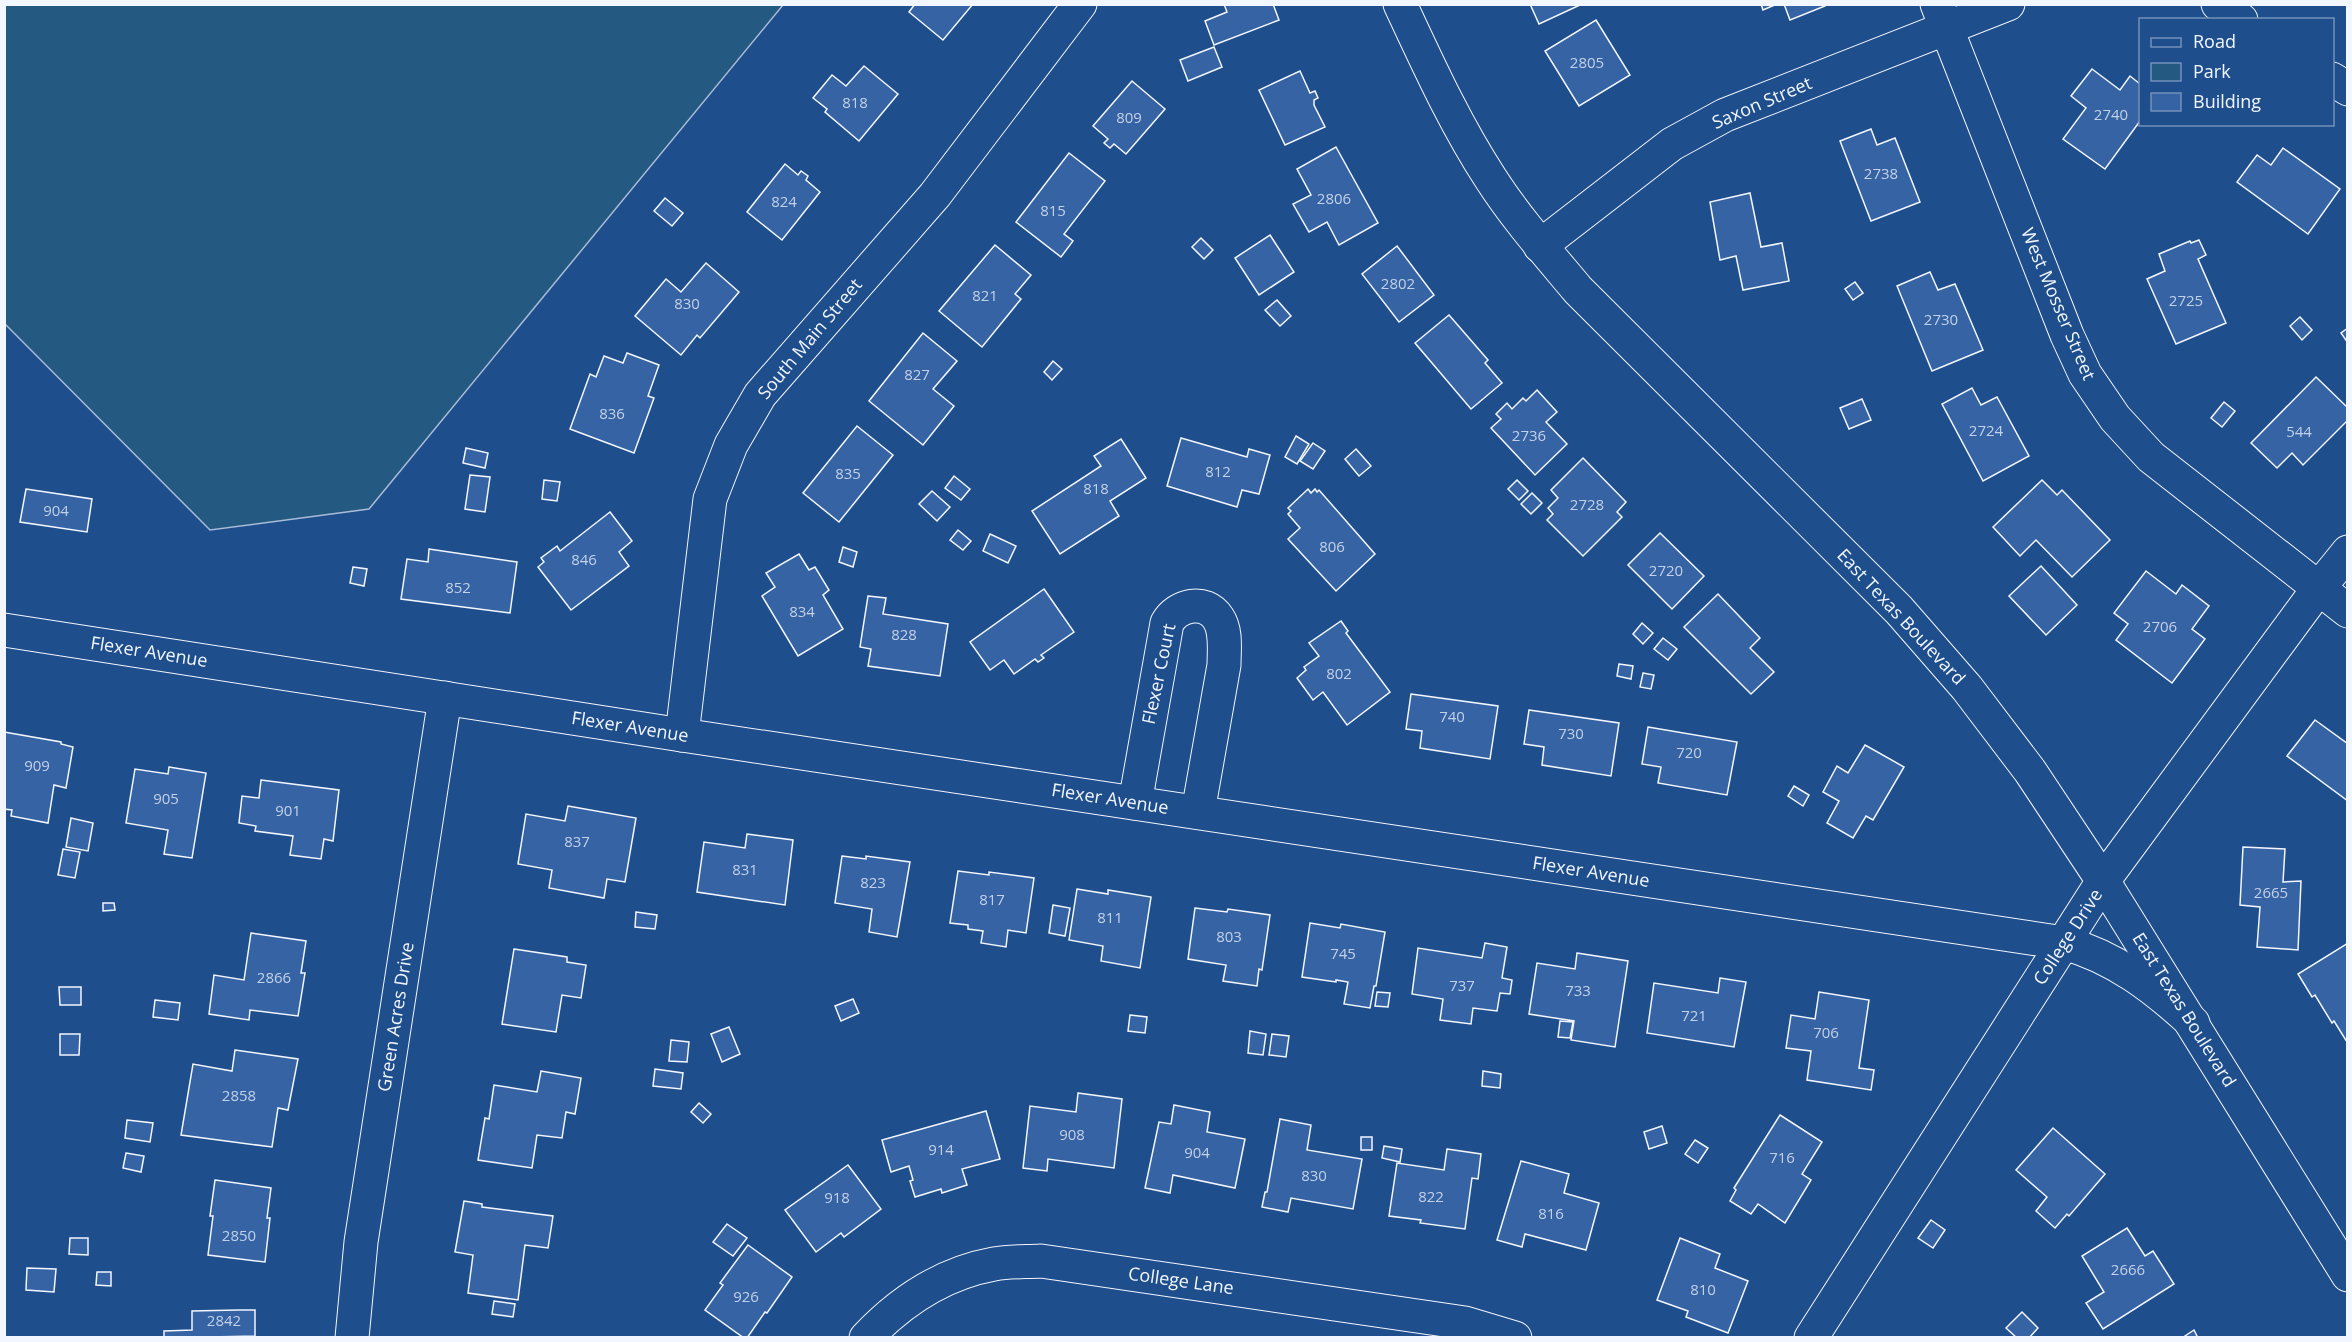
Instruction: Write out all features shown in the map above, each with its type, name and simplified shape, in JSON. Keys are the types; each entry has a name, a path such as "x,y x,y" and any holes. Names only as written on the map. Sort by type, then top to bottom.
{"street":[{"name":"South Main Street","path":"682,735 710,499 731,445 760,395 935,195 1080,4"},
{"name":"East Texas Boulevard","path":"1400,4 1449,108 1491,179 1540,246 1578,290 1899,610 1967,688 2030,771 2193,1023 2348,1275"},
{"name":"Saxon Street","path":"1540,246 1672,144 1725,115 1941,17 2008,4"},
{"path":"2218,4 2238,18"},
{"name":"West Mosser Street","path":"1941,17 2067,335 2091,382 2115,418 2151,457 2348,611"},
{"path":"2334,80 2348,89"},
{"name":"College Drive","path":"1811,1338 2103,881 2318,589 2348,552"},
{"name":"Flexer Court","path":"1135,803 1167,623 1173,614 1195,605 1206,608 1218,617 1223,630 1225,647 1224,665 1198,812"},
{"name":"Flexer Avenue","path":"4,630 682,735 2064,943 2123,967 2160,992 2193,1023"},
{"name":"Green Acres Drive","path":"352,1338 361,1242 445,698"},
{"name":"College Lane","path":"866,1338 886,1317 924,1290 958,1274 995,1264 1041,1261 1465,1323 1515,1338"}],"green space":[{"path":"4,5 783,5 369,509 210,530 5,324"}],"building":[{"path":"915,4 973,4 943,40 909,12"},
{"path":"1224,4 1273,4 1279,20 1214,45 1205,21 1227,12"},
{"path":"1530,4 1580,4 1580,5 1539,24"},
{"path":"1761,4 1777,4 1763,10"},
{"path":"1784,4 1825,4 1825,6 1790,20"},
{"path":"1596,20 1630,75 1579,106 1545,51"},
{"path":"1214,47 1222,67 1188,81 1180,60"},
{"path":"864,66 898,94 859,141 825,112 827,109 813,98 832,75 846,86"},
{"path":"2092,69 2120,90 2130,76 2139,83 2139,122 2105,169 2063,139 2086,108 2071,96"},
{"path":"1300,71 1310,93 1315,91 1318,98 1314,100 1314,105 1325,127 1285,145 1259,90"},
{"path":"1132,81 1165,109 1126,154 1114,144 1110,148 1104,143 1108,139 1093,126"},
{"path":"1871,129 1877,145 1895,138 1920,202 1871,221 1840,141"},
{"path":"1336,147 1378,223 1339,245 1327,222 1309,232 1293,204 1311,195 1297,169"},
{"path":"2283,148 2340,189 2308,234 2237,182 2257,155 2271,165"},
{"path":"1069,153 1105,181 1064,234 1073,241 1061,257 1016,222"},
{"path":"785,164 798,175 801,171 808,176 806,180 820,192 782,240 747,212"},
{"path":"1750,193 1761,247 1782,243 1789,281 1743,290 1736,256 1720,260 1710,202"},
{"path":"665,198 683,213 672,226 654,211"},
{"path":"1270,235 1294,272 1259,295 1235,258"},
{"path":"1201,238 1213,250 1204,259 1192,247"},
{"path":"2199,240 2206,255 2198,259 2226,323 2176,344 2147,279 2165,271 2159,254 2190,241 2191,243"},
{"path":"995,245 1031,275 1015,294 1021,299 982,347 939,311"},
{"path":"1397,246 1434,295 1399,322 1362,274"},
{"path":"706,263 739,292 700,338 697,335 681,355 635,316 666,279 681,292"},
{"path":"1930,272 1938,290 1955,284 1983,350 1932,371 1897,286"},
{"path":"1855,282 1863,293 1853,300 1845,289"},
{"path":"1277,300 1291,316 1280,326 1265,310"},
{"path":"1449,315 1488,360 1485,363 1502,383 1471,409 1415,343"},
{"path":"2300,317 2312,330 2302,340 2290,326"},
{"path":"2348,328 2348,343 2341,333"},
{"path":"923,333 957,361 933,389 954,406 923,445 869,401"},
{"path":"627,353 659,365 648,396 654,398 634,453 570,429 590,374 596,377 604,356 623,363"},
{"path":"1053,361 1062,369 1052,380 1044,372"},
{"path":"2316,377 2348,408 2348,420 2303,465 2292,453 2277,468 2251,443"},
{"path":"1972,388 1981,405 1997,397 2029,456 1983,481 1942,404"},
{"path":"1537,390 1557,412 1546,422 1567,444 1535,475 1491,428 1501,419 1496,414 1507,403 1512,409 1523,398 1526,401"},
{"path":"1862,399 1871,420 1849,429 1840,408"},
{"path":"2224,402 2235,411 2222,427 2211,418"},
{"path":"857,426 893,455 839,522 803,493"},
{"path":"1296,436 1309,444 1297,464 1285,457"},
{"path":"1181,438 1247,457 1249,449 1270,455 1259,494 1242,490 1237,507 1167,486"},
{"path":"1121,439 1146,478 1110,501 1119,516 1060,554 1032,511 1101,466 1094,456"},
{"path":"1313,443 1325,451 1313,469 1300,461"},
{"path":"466,448 488,453 485,468 463,463"},
{"path":"1356,449 1371,466 1359,476 1345,459"},
{"path":"1583,458 1626,502 1617,512 1622,517 1583,556 1547,520 1553,514 1548,508 1558,498 1551,490"},
{"path":"470,475 490,477 485,512 465,509"},
{"path":"954,476 970,489 961,500 945,488"},
{"path":"544,480 560,482 557,501 542,499"},
{"path":"1517,480 1528,491 1519,500 1508,489"},
{"path":"2042,480 2057,495 2062,490 2110,540 2072,577 2036,540 2020,556 1993,527"},
{"path":"26,489 92,499 87,532 20,522"},
{"path":"1308,489 1311,493 1315,489 1317,492 1319,490 1375,554 1336,591 1288,539 1300,528 1288,514 1291,511 1288,508"},
{"path":"932,491 950,507 937,521 919,504"},
{"path":"1532,493 1542,503 1531,514 1521,504"},
{"path":"610,512 632,541 619,552 629,566 571,610 538,567 544,562 541,558 557,546 560,551"},
{"path":"958,530 971,541 963,550 950,540"},
{"path":"1660,533 1704,576 1672,609 1628,565"},
{"path":"990,534 1016,546 1008,563 983,551"},
{"path":"843,547 857,552 853,567 839,562"},
{"path":"429,549 517,562 510,613 401,599 407,559 428,562"},
{"path":"799,554 809,570 815,567 829,590 823,595 843,629 798,656 762,596 775,587 766,573"},
{"path":"2041,566 2077,605 2046,635 2009,596"},
{"path":"353,567 367,569 364,586 350,583"},
{"path":"2146,571 2176,594 2182,585 2209,606 2192,629 2205,639 2172,683 2116,640 2128,624 2114,613"},
{"path":"1044,589 1074,632 1041,655 1044,658 1038,662 1035,659 1014,674 1004,660 990,670 970,642"},
{"path":"1718,594 1760,638 1750,648 1774,672 1751,694 1684,627"},
{"path":"868,596 886,598 883,614 948,624 940,676 868,666 871,649 860,647"},
{"path":"1341,621 1348,631 1346,633 1390,692 1347,725 1323,692 1313,700 1297,678 1306,670 1304,667 1319,656 1309,643"},
{"path":"1642,623 1653,633 1643,644 1633,634"},
{"path":"1663,638 1677,649 1668,660 1654,649"},
{"path":"1619,664 1633,666 1631,679 1617,676"},
{"path":"1643,673 1654,675 1651,689 1640,687"},
{"path":"1411,694 1498,706 1490,759 1420,748 1422,731 1406,729"},
{"path":"1529,710 1619,723 1611,776 1542,765 1544,747 1524,744"},
{"path":"2315,720 2348,744 2348,801 2287,756"},
{"path":"1648,727 1737,742 1727,795 1658,783 1661,767 1642,764"},
{"path":"4,732 61,742 61,744 73,747 66,788 54,785 48,823 11,816 12,810 4,809"},
{"path":"1865,745 1904,767 1873,820 1866,816 1853,838 1827,823 1839,801 1823,792 1837,766 1848,773"},
{"path":"169,767 206,773 192,858 164,854 168,830 126,823 135,769 168,774"},
{"path":"261,780 339,790 333,841 324,839 321,859 290,855 293,836 255,831 256,826 239,823 242,796 259,798"},
{"path":"1794,786 1809,795 1803,806 1788,796"},
{"path":"568,806 636,818 625,882 607,879 604,898 549,888 552,870 518,864 526,814 565,821"},
{"path":"71,818 93,823 88,851 66,847"},
{"path":"747,834 793,840 785,905 697,892 704,842 745,848"},
{"path":"2243,847 2285,849 2283,882 2301,881 2298,950 2257,947 2260,907 2240,905"},
{"path":"63,849 80,852 75,878 58,875"},
{"path":"842,856 866,859 866,856 910,862 897,937 869,932 872,909 835,903"},
{"path":"958,871 989,875 989,872 1034,878 1026,933 1008,930 1006,947 981,943 983,931 968,929 968,925 950,923"},
{"path":"1077,889 1108,894 1108,890 1151,897 1140,968 1101,961 1103,946 1069,940"},
{"path":"103,903 114,903 115,910 103,911"},
{"path":"1053,905 1070,908 1065,936 1049,933"},
{"path":"1195,908 1227,912 1228,909 1270,915 1262,970 1259,969 1257,986 1223,981 1226,965 1188,959"},
{"path":"636,912 657,915 655,929 635,927"},
{"path":"1310,923 1340,928 1341,924 1385,932 1370,1008 1344,1004 1348,982 1302,977"},
{"path":"251,933 306,941 301,973 305,973 298,1016 250,1010 249,1020 209,1014 214,975 244,980"},
{"path":"1485,943 1507,947 1502,978 1512,980 1510,994 1500,993 1497,1011 1473,1008 1471,1024 1440,1020 1443,999 1412,994 1418,948 1482,958"},
{"path":"2348,943 2347,1042 2315,995 2312,997 2298,974"},
{"path":"514,949 567,957 567,962 586,965 581,998 562,995 556,1032 502,1024"},
{"path":"1577,953 1628,961 1615,1047 1571,1040 1574,1021 1529,1014 1537,963 1575,969"},
{"path":"1720,978 1746,982 1734,1047 1647,1033 1654,983 1718,993"},
{"path":"59,987 81,987 81,1005 60,1005"},
{"path":"1377,992 1390,993 1388,1007 1375,1006"},
{"path":"1819,992 1869,1000 1859,1068 1874,1070 1871,1090 1807,1080 1811,1051 1786,1048 1791,1015 1815,1019"},
{"path":"853,999 859,1013 841,1021 835,1006"},
{"path":"155,1000 180,1003 178,1020 153,1017"},
{"path":"1130,1015 1147,1017 1145,1033 1128,1031"},
{"path":"1560,1021 1573,1022 1570,1038 1558,1037"},
{"path":"729,1027 740,1054 722,1062 711,1034"},
{"path":"1250,1031 1266,1034 1263,1055 1248,1053"},
{"path":"60,1034 80,1034 79,1055 60,1055"},
{"path":"1272,1034 1289,1036 1286,1057 1269,1055"},
{"path":"671,1040 689,1042 687,1062 669,1061"},
{"path":"235,1050 298,1059 288,1110 278,1108 272,1147 181,1135 193,1064 232,1071"},
{"path":"655,1069 683,1073 681,1089 653,1086"},
{"path":"541,1071 581,1078 575,1114 566,1112 562,1138 537,1135 532,1168 478,1160 485,1118 489,1119 494,1085 537,1092"},
{"path":"1483,1071 1501,1074 1500,1088 1482,1086"},
{"path":"1078,1093 1122,1099 1114,1168 1048,1159 1047,1171 1023,1168 1030,1106 1076,1112"},
{"path":"699,1103 711,1114 703,1123 691,1112"},
{"path":"1174,1105 1210,1112 1207,1132 1245,1139 1235,1188 1173,1175 1170,1193 1145,1188 1159,1122 1171,1124"},
{"path":"986,1111 1000,1159 962,1169 967,1185 942,1193 941,1189 915,1197 910,1181 913,1180 909,1166 891,1172 882,1140"},
{"path":"1780,1115 1822,1142 1802,1174 1811,1180 1785,1223 1758,1204 1751,1214 1730,1201 1736,1190 1734,1188"},
{"path":"1280,1119 1311,1125 1307,1150 1362,1159 1353,1209 1291,1198 1288,1212 1262,1207 1265,1192 1267,1192"},
{"path":"127,1120 153,1123 150,1142 125,1138"},
{"path":"1662,1126 1667,1143 1649,1149 1644,1132"},
{"path":"2053,1128 2105,1174 2069,1216 2067,1214 2055,1228 2036,1211 2047,1197 2016,1170"},
{"path":"1361,1137 1372,1137 1372,1150 1361,1150"},
{"path":"1695,1140 1708,1148 1698,1163 1685,1154"},
{"path":"1384,1146 1402,1149 1400,1162 1382,1158"},
{"path":"1447,1149 1481,1154 1478,1179 1472,1178 1465,1229 1389,1216 1397,1163 1444,1170"},
{"path":"126,1153 144,1156 141,1172 123,1168"},
{"path":"1521,1161 1569,1174 1564,1193 1599,1203 1586,1250 1525,1234 1522,1247 1497,1240"},
{"path":"848,1165 881,1209 844,1237 841,1233 816,1252 785,1210"},
{"path":"215,1180 271,1188 265,1262 208,1255"},
{"path":"464,1201 482,1204 482,1207 553,1216 548,1248 525,1245 518,1300 468,1293 473,1255 455,1252"},
{"path":"1931,1220 1945,1230 1933,1248 1918,1238"},
{"path":"727,1224 747,1238 733,1256 713,1242"},
{"path":"2127,1228 2145,1256 2153,1251 2174,1284 2103,1329 2086,1303 2104,1292 2082,1256"},
{"path":"70,1238 88,1238 88,1255 69,1254"},
{"path":"1680,1238 1720,1254 1715,1268 1748,1281 1728,1333 1686,1317 1688,1311 1657,1300"},
{"path":"748,1245 792,1277 767,1313 765,1312 747,1338 744,1338 705,1310 723,1285 720,1283"},
{"path":"27,1268 56,1269 54,1292 26,1290"},
{"path":"97,1272 111,1272 111,1286 96,1285"},
{"path":"494,1301 515,1304 513,1317 492,1314"},
{"path":"255,1310 255,1336 164,1338 164,1331 192,1330 192,1311"},
{"path":"2022,1312 2038,1328 2029,1338 2017,1338 2006,1328"},
{"path":"2194,1330 2198,1338 2182,1338"}]}
